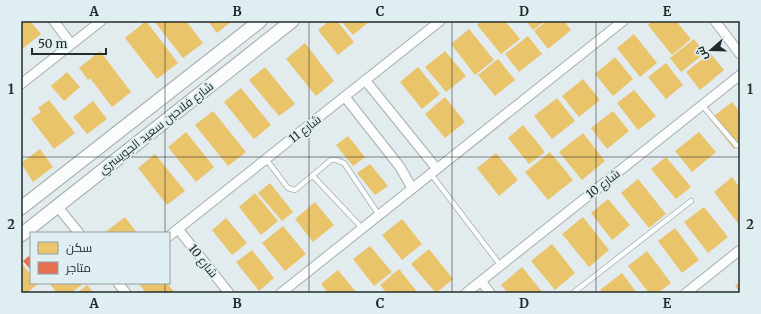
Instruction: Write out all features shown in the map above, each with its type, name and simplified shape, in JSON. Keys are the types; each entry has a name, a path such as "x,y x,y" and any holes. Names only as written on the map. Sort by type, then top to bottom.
{"street":[{"path":"54,21 72,44"},
{"path":"21,84 101,21"},
{"name":"شارع فلاحبن سعيد الجويسري","path":"21,208 260,21"},
{"name":"شارع فلاحبن سعيد الجويسري","path":"21,235 292,21"},
{"name":"شارع 11","path":"170,235 440,21"},
{"path":"281,293 623,21"},
{"path":"715,21 740,54"},
{"name":"شارع 10","path":"466,293 740,75"},
{"path":"365,80 434,172"},
{"path":"345,97 400,167 412,188"},
{"path":"105,142 114,143 117,147 115,160"},
{"path":"57,206 77,232"},
{"name":"شارع 10","path":"178,229 229,293"},
{"path":"686,293 740,250"},
{"path":"481,281 490,293"},
{"path":"119,284 126,293"}],"lane":[{"path":"702,105 736,146 740,146"},
{"path":"266,159 290,190 298,190 331,160 340,161 344,164 378,215"},
{"path":"434,172 501,266"},
{"path":"313,176 362,228"},
{"path":"573,293 692,200"}],"building: سكن":[{"path":"21,21 30,21 41,34 21,50"},
{"path":"146,21 178,63 157,79 125,38"},
{"path":"154,21 186,21 203,43 183,58"},
{"path":"208,21 232,21 217,33"},
{"path":"329,21 337,21 354,42 338,55 318,30"},
{"path":"341,21 370,21 353,35"},
{"path":"481,21 505,21 520,39 501,54 477,25"},
{"path":"526,21 545,21 533,30"},
{"path":"547,21 564,21 571,30 548,49 534,31"},
{"path":"652,21 676,21 691,39 672,55 648,25"},
{"path":"469,29 494,60 475,75 451,44"},
{"path":"634,34 657,63 640,77 617,48"},
{"path":"528,36 542,54 519,72 505,54"},
{"path":"694,39 705,53 681,72 670,58"},
{"path":"305,43 334,81 316,96 286,59"},
{"path":"100,51 131,92 112,107 90,78 88,80 79,68"},
{"path":"445,51 466,76 446,92 425,67"},
{"path":"710,53 724,70 700,90 686,72"},
{"path":"615,57 633,79 613,96 595,74"},
{"path":"498,59 515,80 495,96 478,75"},
{"path":"666,63 683,85 666,99 648,77"},
{"path":"265,67 295,104 279,116 249,80"},
{"path":"418,67 440,94 422,109 400,82"},
{"path":"67,72 80,87 64,101 51,86"},
{"path":"583,79 600,100 579,117 562,96"},
{"path":"241,88 271,125 254,139 224,102"},
{"path":"634,90 656,116 638,130 617,103"},
{"path":"445,97 465,122 445,138 425,114"},
{"path":"557,98 575,121 552,139 534,116"},
{"path":"49,100 75,133 54,149 31,119 41,112 38,108"},
{"path":"93,101 107,119 87,134 73,117"},
{"path":"732,102 740,112 740,144 734,149 710,119"},
{"path":"213,111 246,152 228,166 195,125"},
{"path":"613,111 629,131 607,149 591,128"},
{"path":"523,125 545,152 529,164 508,138"},
{"path":"186,132 214,167 196,182 168,147"},
{"path":"699,132 716,152 692,172 675,151"},
{"path":"583,133 605,161 582,180 559,152"},
{"path":"348,136 365,157 353,166 336,145"},
{"path":"40,149 53,167 33,182 21,163"},
{"path":"550,152 573,180 548,200 525,172"},
{"path":"496,153 518,180 499,196 477,168"},
{"path":"155,154 185,191 167,205 138,168"},
{"path":"666,157 691,187 676,199 651,169"},
{"path":"370,164 388,186 375,195 357,173"},
{"path":"732,177 740,188 740,226 714,192"},
{"path":"638,179 666,214 649,228 621,193"},
{"path":"270,183 293,212 282,221 258,193"},
{"path":"255,193 278,221 261,235 239,207"},
{"path":"608,199 630,225 612,240 591,213"},
{"path":"315,202 334,225 313,242 295,219"},
{"path":"704,207 728,237 708,253 684,222"},
{"path":"125,217 136,232 105,232"},
{"path":"583,217 609,250 589,267 562,234"},
{"path":"226,218 247,243 232,255 212,230"},
{"path":"402,219 422,244 402,260 382,235"},
{"path":"283,226 306,254 285,271 262,243"},
{"path":"675,228 699,260 682,273 658,241"},
{"path":"552,244 575,273 555,290 531,261"},
{"path":"370,246 392,272 374,286 353,259"},
{"path":"429,249 453,279 436,293 411,264"},
{"path":"252,250 274,278 259,291 236,262"},
{"path":"647,251 671,283 658,293 649,293 628,266"},
{"path":"21,262 30,274 30,284 38,284 27,293 21,293"},
{"path":"522,267 543,293 508,293 501,285"},
{"path":"399,269 418,293 387,293 380,285"},
{"path":"338,270 357,293 328,293 321,284"},
{"path":"622,273 637,293 603,293 600,290"},
{"path":"740,282 740,292 735,286"},
{"path":"50,284 83,284 71,293 57,293"},
{"path":"139,284 168,284 175,293 146,293"},
{"path":"87,285 94,293 77,293"}],"building: متاجر":[{"path":"29,256 30,257 30,269 23,261"}]}
